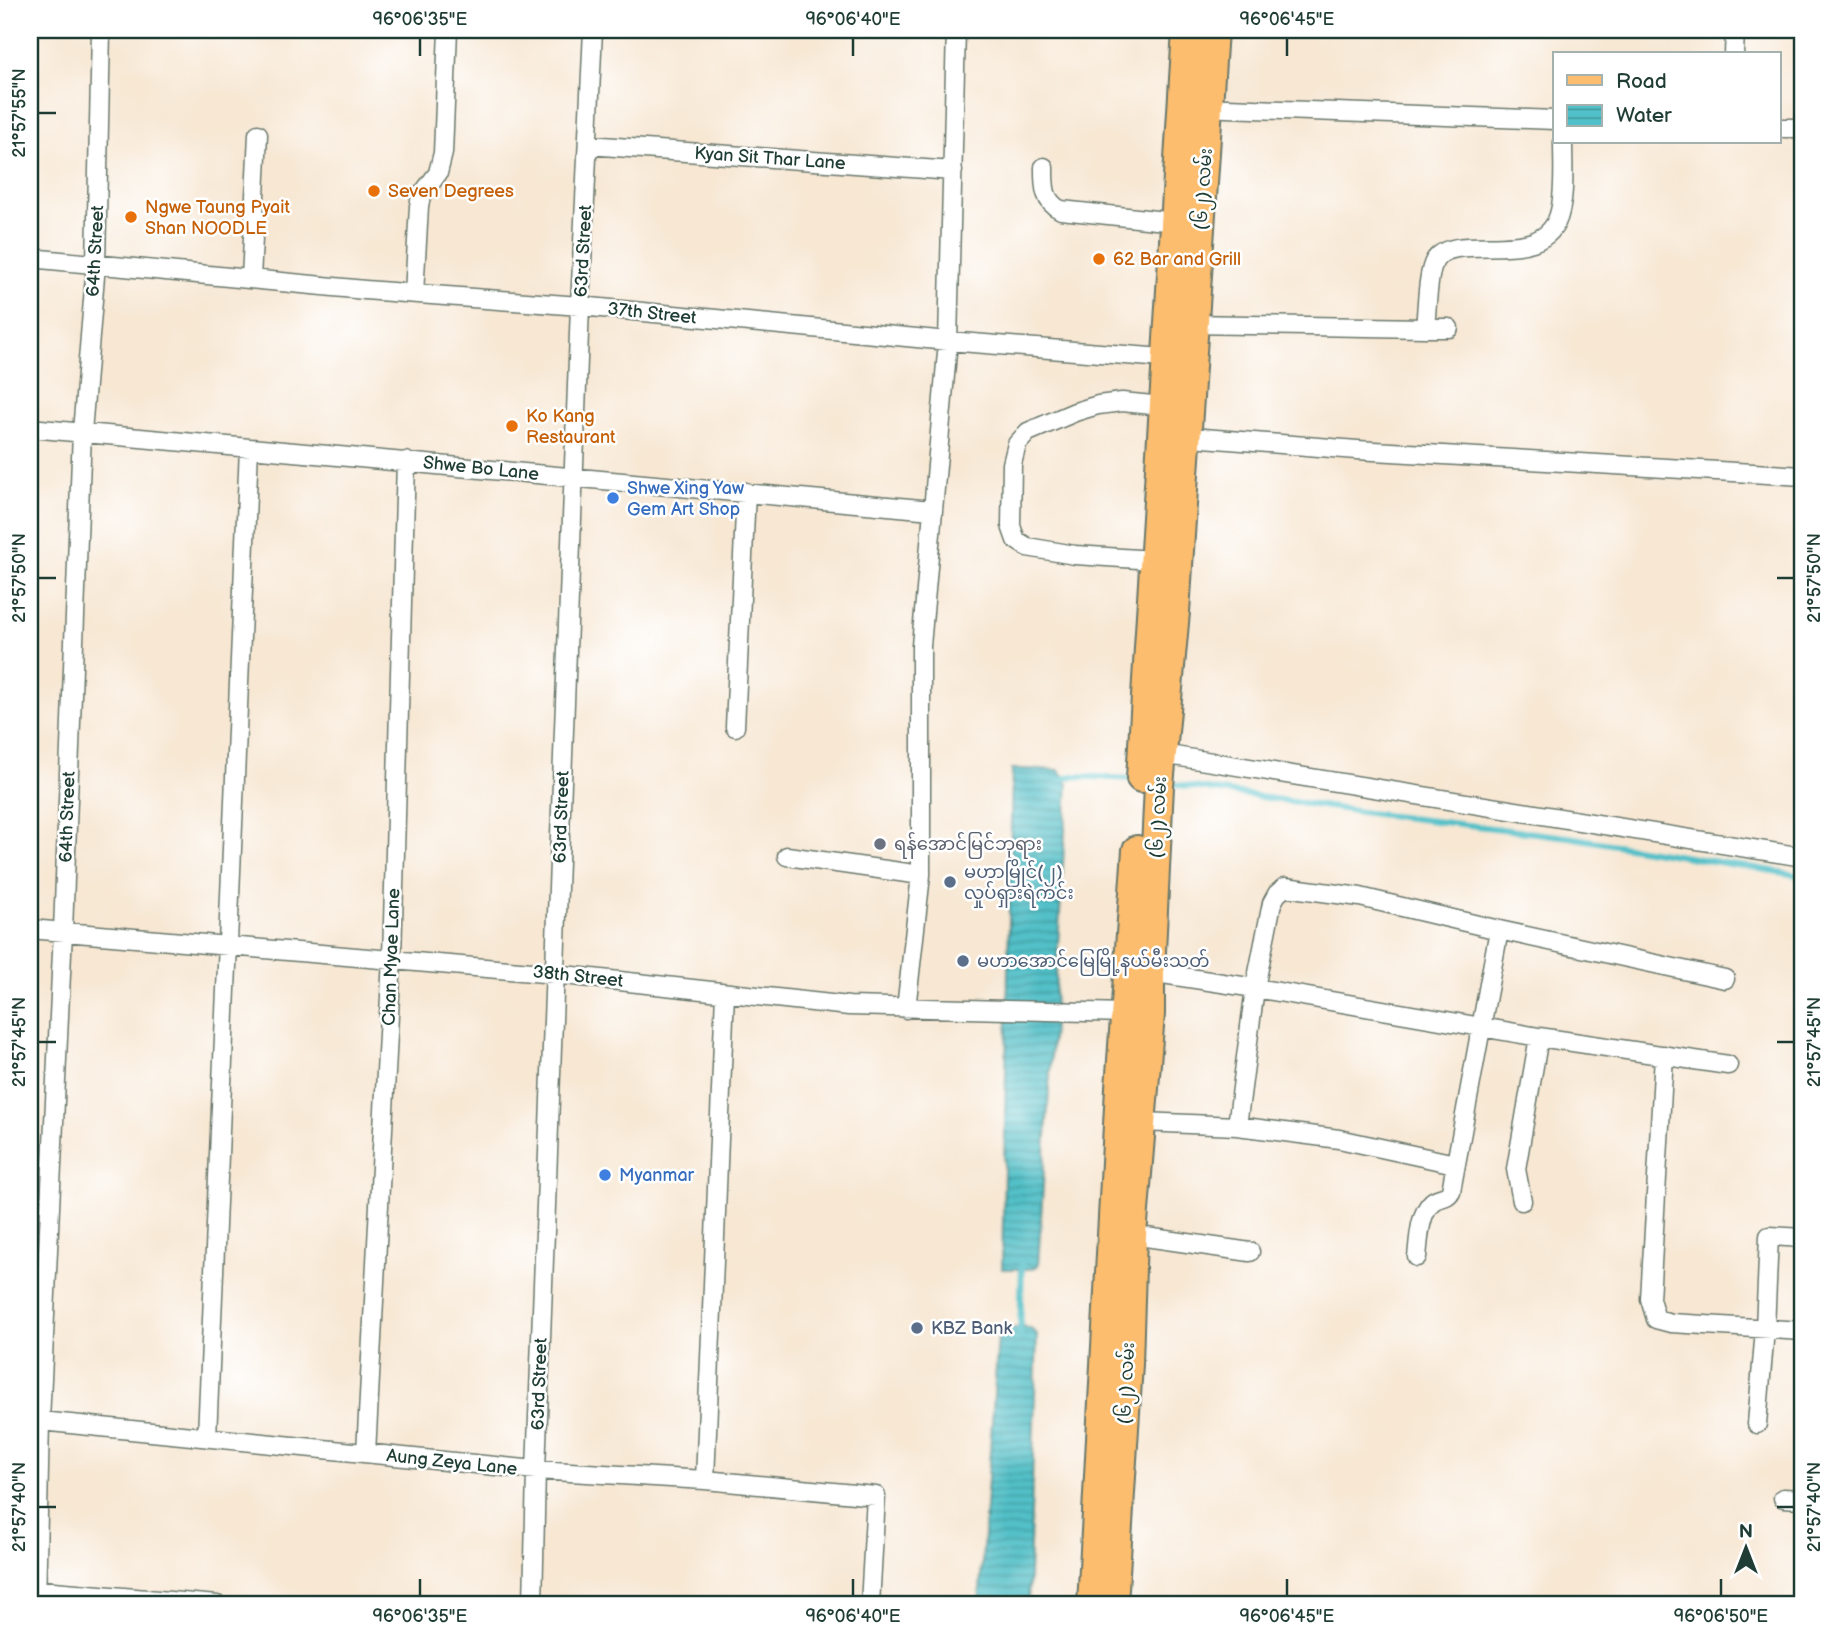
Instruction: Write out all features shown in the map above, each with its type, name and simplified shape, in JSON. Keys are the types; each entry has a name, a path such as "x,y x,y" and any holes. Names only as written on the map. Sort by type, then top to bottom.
{"main road":[{"name":"(၆၂) လမ်း","path":"1153,773 1171,663 1174,436 1196,107 1187,30"},
{"name":"(၆၂) လမ်း","path":"1180,324 1175,222 1213,30"},
{"name":"(၆၂) လမ်း","path":"1092,1605 1120,1088 1126,1013 1139,970 1153,773 1154,560 1174,436"},
{"name":"(၆၂) လမ်း","path":"1113,1605 1128,1364 1132,1235 1150,1014 1139,970"}],"street":[{"name":"64th Street","path":"34,1595 35,1421 63,931 82,432 96,264 100,30"},
{"path":"414,294 421,196 438,173 443,153 448,30"},
{"name":"63rd Street","path":"533,1605 580,306 593,30"},
{"path":"906,1009 921,875 921,646 948,341 956,30"},
{"path":"1734,52 1735,30"},
{"path":"1196,107 1553,120"},
{"path":"1780,128 1803,128"},
{"path":"251,279 258,134"},
{"path":"1425,328 1432,267 1438,256 1453,249 1522,245 1543,238 1553,229 1560,212 1563,144"},
{"name":"Kyan Sit Thar Lane","path":"588,145 953,171"},
{"path":"1044,167 1044,184 1049,202 1061,210 1175,222"},
{"name":"37th Street","path":"30,258 948,341 1178,359"},
{"path":"1180,324 1449,328"},
{"path":"1154,560 1075,555 1027,547 1016,540 1011,526 1011,477 1017,444 1028,432 1046,423 1098,405 1122,402 1176,407"},
{"name":"Shwe Bo Lane","path":"30,428 932,510"},
{"path":"1174,436 1357,450 1803,476"},
{"path":"207,1437 249,448"},
{"name":"Chan Myae Lane","path":"366,1453 392,958 406,461"},
{"path":"735,727 746,492"},
{"path":"1153,773 1803,857"},
{"path":"787,856 921,875"},
{"path":"1237,1126 1255,988 1272,903 1285,887 1360,897 1725,979"},
{"name":"38th Street","path":"30,929 228,947 392,958 849,1006 1126,1013"},
{"path":"1417,1257 1424,1214 1433,1201 1450,1194 1499,930"},
{"path":"1139,970 1539,1037 1728,1065"},
{"path":"705,1480 725,993"},
{"path":"1522,1201 1516,1169 1539,1037"},
{"path":"1664,1055 1650,1299 1656,1319 1671,1323 1803,1331"},
{"path":"1142,1122 1237,1126 1339,1139 1455,1164"},
{"path":"1132,1235 1250,1252"},
{"path":"1757,1424 1769,1236 1803,1238"},
{"name":"Aung Zeya Lane","path":"35,1421 536,1470 705,1480 876,1496 870,1605"},
{"path":"1783,1499 1803,1499"},
{"path":"34,1595 217,1605"}],"water":[{"path":"1012,769 1059,770 1068,784 1038,1266 1031,1269 1002,1269"},
{"path":"1005,1328 1029,1328 1037,1334 1028,1605 979,1605 998,1338"}],"waterway":[{"path":"1059,780 1073,776 1135,779"},
{"path":"1166,783 1368,813 1568,837 1803,876"},
{"path":"1020,1335 1022,1262"}],"place":[{"name":"Seven Degrees","path":"374,191"},
{"name":"Ngwe Taung Pyait Shan NOODLE","path":"131,217"},
{"name":"62 Bar and Grill","path":"1099,259"},
{"name":"Ko Kang Restaurant","path":"512,426"},
{"name":"Shwe Xing Yaw Gem Art Shop","path":"613,498"},
{"name":"ရန်အောင်မြင်ဘုရား","path":"880,844"},
{"name":"မဟာမြိုင်(၂) လှုပ်ရှားရဲကင်း","path":"950,882"},
{"name":"မဟာအောင်မြေမြို့နယ်မီးသတ်","path":"963,961"},
{"name":"Myanmar","path":"605,1175"},
{"name":"KBZ Bank","path":"917,1328"}]}
